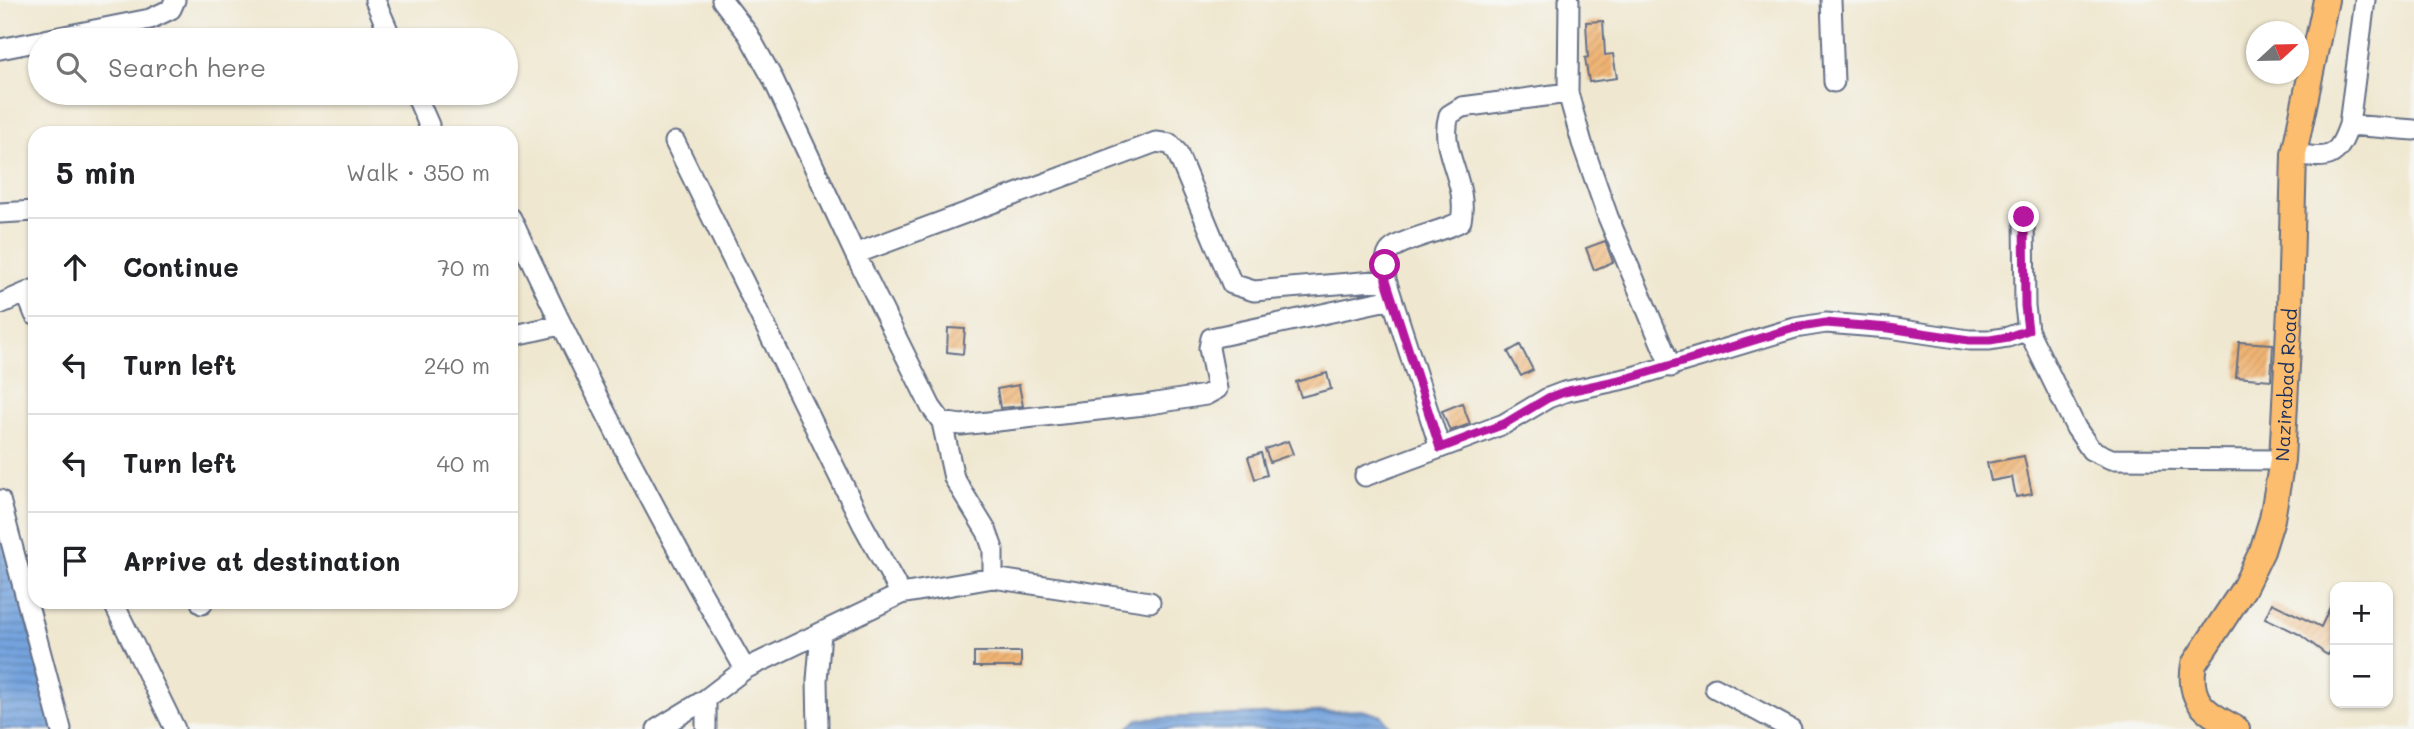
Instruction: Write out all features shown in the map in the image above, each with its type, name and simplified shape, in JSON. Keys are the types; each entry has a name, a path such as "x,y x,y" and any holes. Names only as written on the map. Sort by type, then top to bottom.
{"main road":[{"name":"Nazirabad Road","path":"2237,729 2200,704 2192,689 2192,676 2194,664 2244,588 2262,551 2272,519 2282,460 2290,309 2310,156 2326,0"}],"street":[{"path":"106,28 150,19 171,9 174,0"},
{"path":"375,0 387,28"},
{"path":"722,0 748,34 773,79 855,254 931,407 942,422 954,478 988,532 993,549 993,578"},
{"path":"1569,0 1568,93 1608,217 1671,367"},
{"path":"1831,0 1834,82"},
{"path":"2310,156 2336,153 2343,143 2349,125 2365,0"},
{"path":"0,49 28,44"},
{"path":"1440,448 1386,280 1387,254 1395,246 1450,228 1461,220 1463,194 1445,128 1449,115 1462,107 1568,93"},
{"path":"420,105 429,126"},
{"path":"2349,125 2414,130"},
{"path":"675,142 863,525 901,594"},
{"path":"855,254 1156,142 1170,144 1177,152 1232,284 1254,291 1386,280"},
{"path":"0,213 28,211"},
{"path":"2024,217 2025,306 2028,330 2076,428 2091,450 2111,459 2282,460"},
{"path":"518,233 560,325 690,572 745,669"},
{"path":"0,304 28,292"},
{"path":"942,422 961,425 1001,421 1144,405 1206,395 1217,390 1209,348 1211,338 1392,299"},
{"path":"1365,476 1504,424 1548,398 1564,392 1671,367 1794,328 1826,323 1889,328 1969,340 2008,337 2028,330"},
{"path":"518,334 560,325"},
{"path":"0,500 28,575"},
{"path":"657,729 706,699 745,669 901,594 993,578 1150,602"},
{"path":"35,609 61,729"},
{"path":"116,609 175,729"},
{"path":"818,729 817,680 821,633"},
{"path":"1715,688 1791,729"},
{"path":"706,699 706,729"}],"water":[{"path":"0,526 57,729 0,729"},
{"path":"1362,710 1382,716 1391,729 1127,729 1138,719"}],"building":[{"path":"1603,21 1605,55 1613,54 1617,78 1589,82 1585,58 1588,57 1586,22"},
{"path":"1605,241 1613,262 1594,270 1586,248"},
{"path":"948,328 965,329 963,354 947,352"},
{"path":"2239,342 2273,344 2271,380 2236,377"},
{"path":"1520,345 1533,370 1521,376 1508,352"},
{"path":"1327,373 1331,389 1301,397 1296,382"},
{"path":"1019,385 1023,406 1000,408 997,389"},
{"path":"1462,403 1470,424 1450,431 1442,411"},
{"path":"1288,441 1293,454 1270,462 1265,449"},
{"path":"1261,453 1267,475 1255,479 1248,457"},
{"path":"2024,456 2032,494 2016,497 2012,477 1991,481 1987,463"},
{"path":"2272,603 2321,627 2330,607 2330,650 2327,655 2299,634 2265,618"},
{"path":"974,652 1021,652 1021,667 974,667"}],"route":[{"path":"1385,265 1386,280 1440,448 1504,424 1548,398 1564,392 1671,367 1794,328 1826,323 1853,324 1969,340 2008,337 2028,330 2025,306 2024,217"}]}
